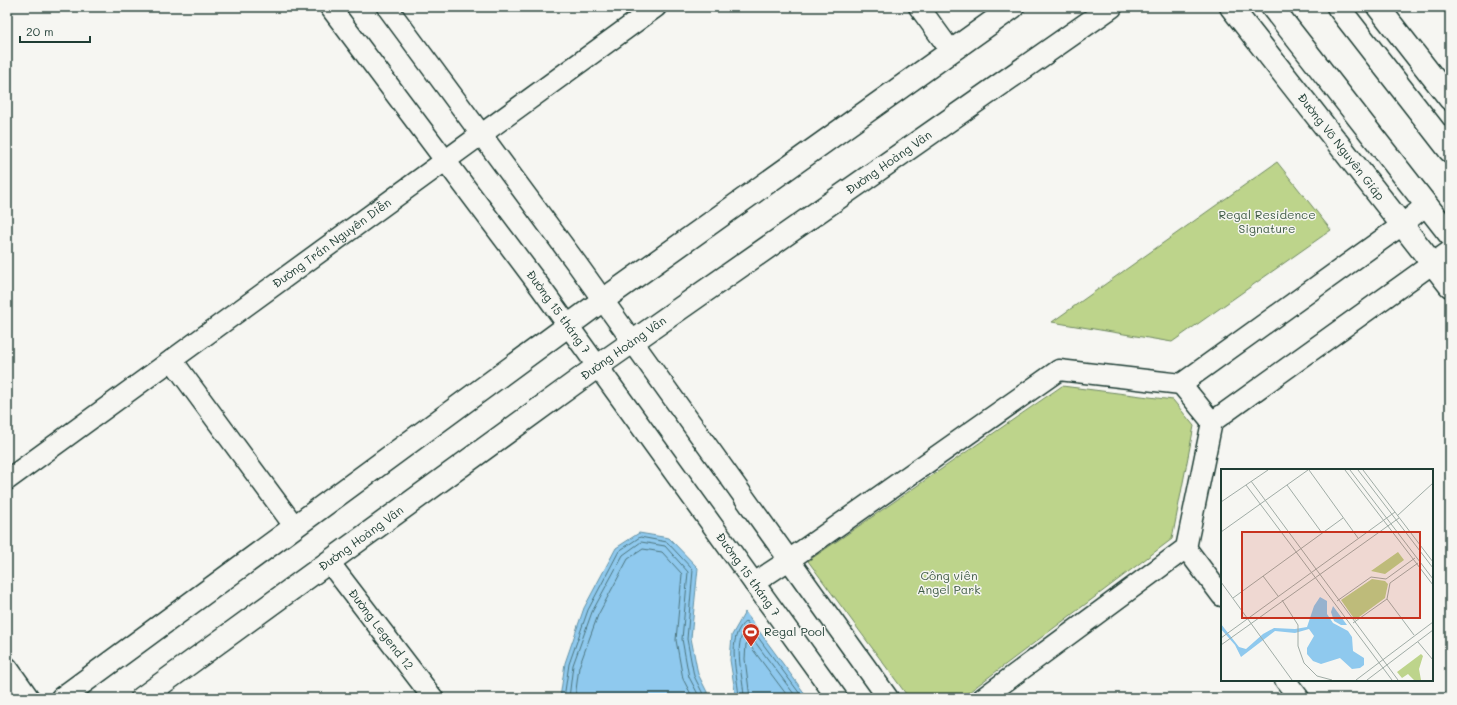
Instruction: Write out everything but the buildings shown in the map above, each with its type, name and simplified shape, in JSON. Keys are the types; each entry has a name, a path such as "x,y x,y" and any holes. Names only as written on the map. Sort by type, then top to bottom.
{"street":[{"name":"Đường 15 tháng 7","path":"330,7 446,160 598,366 837,698"},
{"path":"387,7 603,300 888,698"},
{"name":"Đường Trần Nguyên Diễn","path":"7,480 656,7"},
{"path":"919,7 951,51"},
{"path":"62,698 603,300 1013,7"},
{"name":"Đường Hoàng Vân","path":"142,698 632,341 1111,7"},
{"name":"Đường Võ Nguyên Giáp","path":"1231,7 1450,286"},
{"path":"1272,7 1450,235"},
{"path":"1338,7 1450,150"},
{"path":"1378,7 1450,100"},
{"path":"754,583 1059,370 1181,384 1402,225 1426,205"},
{"path":"983,698 1186,548 1212,422 1450,251"},
{"path":"172,360 295,527"},
{"path":"1181,384 1212,422"},
{"path":"1186,548 1221,595"},
{"name":"Đường Legend 12","path":"329,562 433,698"},
{"path":"7,668 29,698"},
{"path":"1286,681 1299,698"}],"green space":[{"name":"Regal Residence Signature","path":"1277,162 1331,230 1172,342 1052,322"},
{"name":"Công viên Angel Park","path":"1062,386 1173,400 1194,426 1172,539 961,698 909,698 808,561"}],"water":[{"path":"639,533 669,538 698,568 691,638 698,674 710,698 560,698 565,663 584,608 616,548"},
{"name":"Regal Pool","path":"745,612 808,698 736,698 730,660 732,635"}],"place":[{"name":"Regal Pool","path":"751,647"}]}
